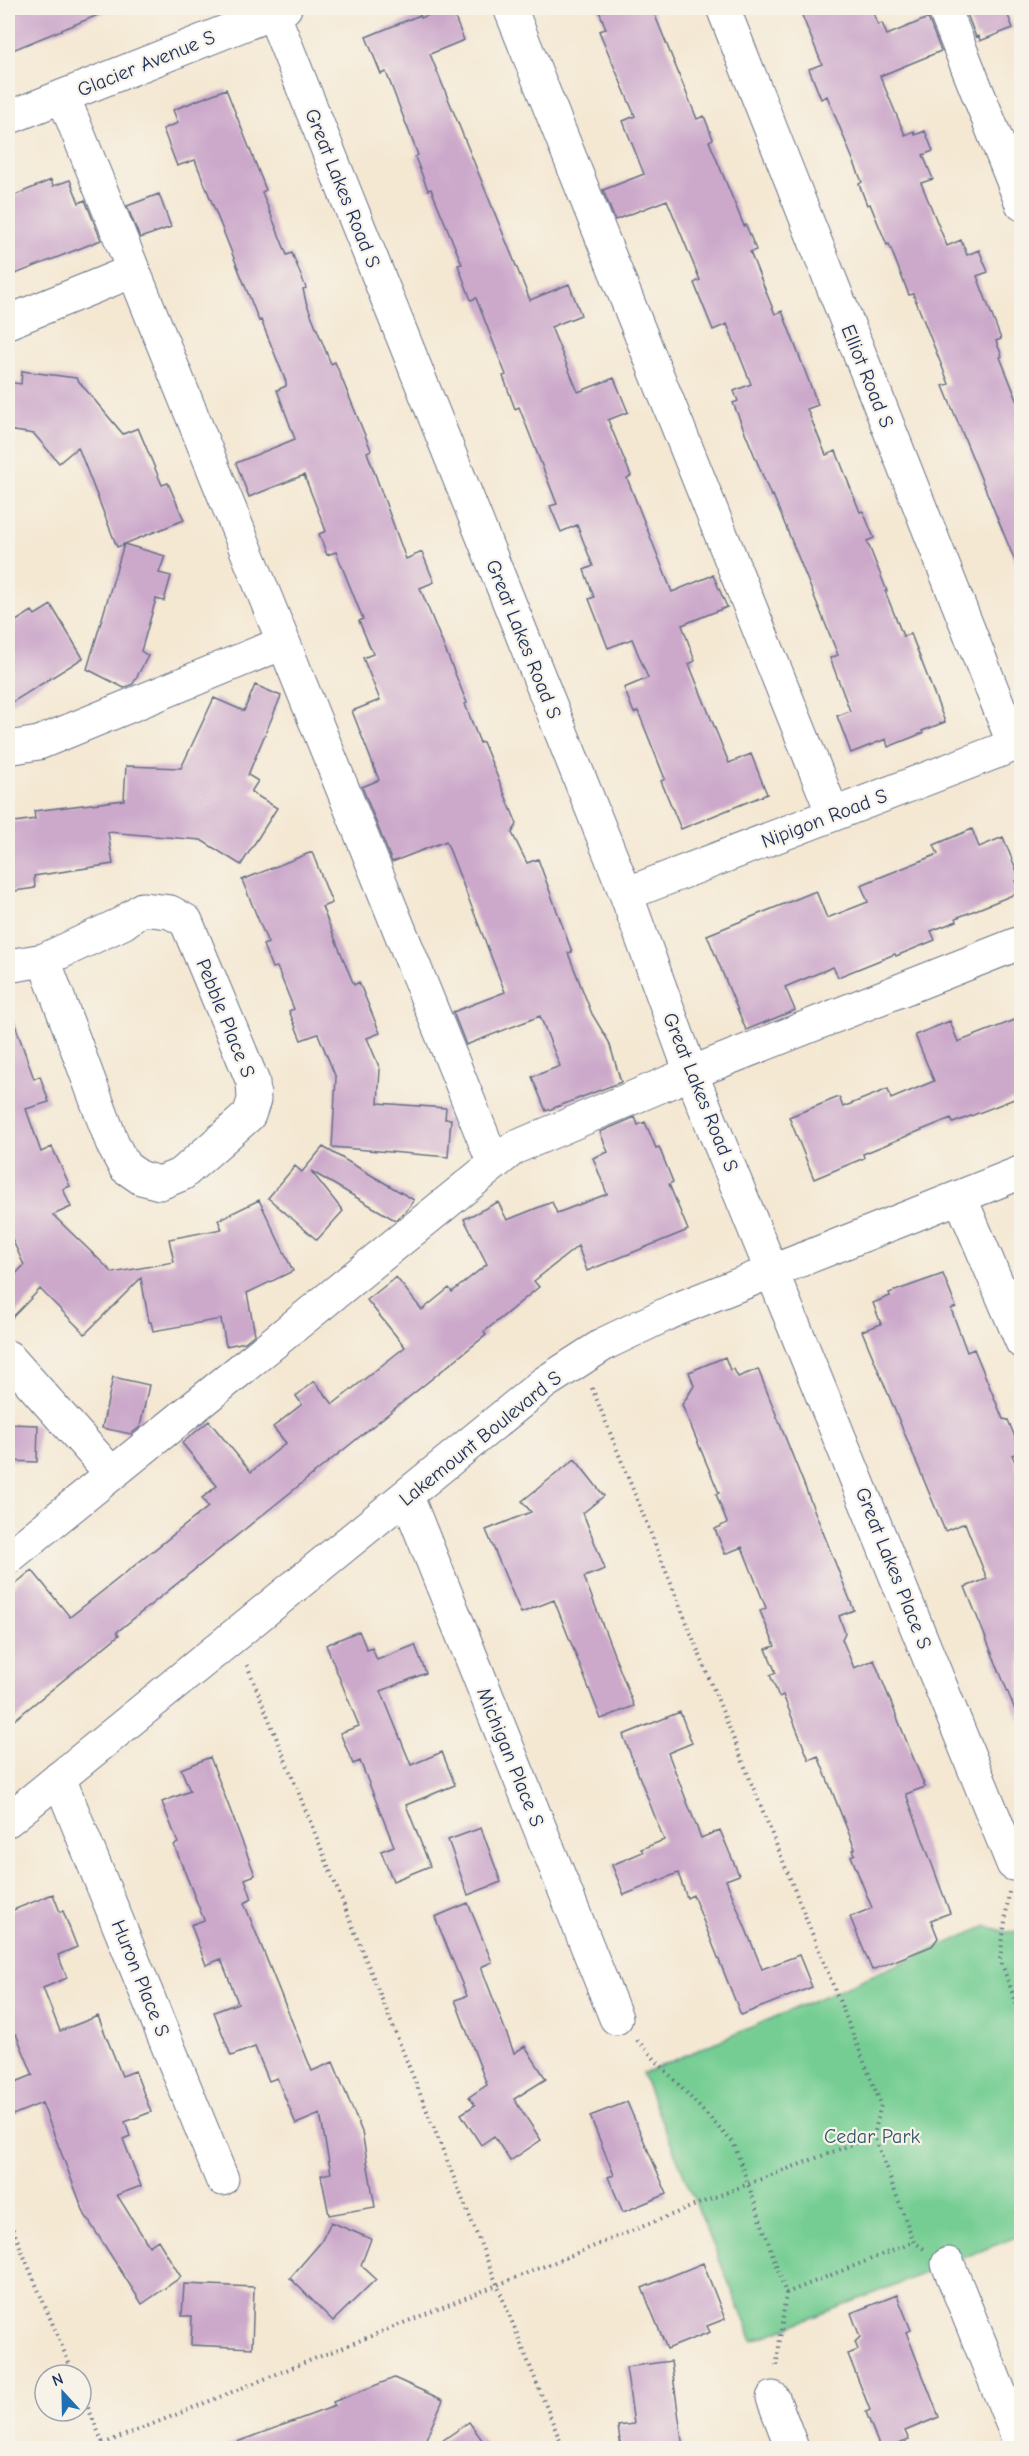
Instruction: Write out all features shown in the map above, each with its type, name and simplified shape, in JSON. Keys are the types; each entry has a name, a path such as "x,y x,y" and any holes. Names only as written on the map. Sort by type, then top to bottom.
{"street":[{"path":"510,8 833,814"},
{"name":"Elliot Road S","path":"723,8 1018,743"},
{"path":"944,8 1022,204"},
{"name":"Glacier Avenue S","path":"8,118 277,9"},
{"name":"Great Lakes Road S","path":"277,9 626,894 691,1073 774,1272"},
{"path":"63,96 494,1164"},
{"path":"8,322 133,271"},
{"path":"8,748 39,743 283,643"},
{"name":"Nipigon Road S","path":"626,894 1018,743"},
{"name":"Pebble Place S","path":"8,966 44,960 123,922 142,909 170,912 186,921 253,1082 254,1100 249,1116 182,1174 160,1183 141,1178 125,1167 113,1145 44,960"},
{"path":"8,1558 514,1148 691,1073 1022,942"},
{"name":"Lakemount Boulevard S","path":"8,1820 544,1383 606,1342 675,1310 1022,1172"},
{"path":"960,1197 1022,1342"},
{"name":"Great Lakes Place S","path":"774,1272 1013,1864"},
{"path":"8,1357 112,1474"},
{"name":"Michigan Place S","path":"407,1497 616,2018"},
{"name":"Huron Place S","path":"59,1778 222,2179"},
{"path":"948,2264 1022,2448"},
{"path":"773,2398 792,2448"}],"path":[{"path":"581,1359 881,2104 874,2136 914,2242 948,2264"},
{"path":"235,1635 563,2448"},
{"path":"1013,1864 1000,1959 1022,2019"},
{"path":"616,2018 734,2144 786,2293 773,2398"},
{"path":"93,2420 104,2446 748,2184 874,2136"},
{"path":"8,2218 69,2363"},
{"path":"786,2293 914,2242"}],"green space":[{"name":"Cedar Park","path":"987,1926 1006,1932 1021,1931 1021,2235 753,2341 642,2074"}],"building":[{"path":"8,8 115,8 8,52"},
{"path":"451,8 464,40 430,54 530,300 569,284 581,315 551,327 578,392 614,378 628,412 608,420 631,476 627,478 672,592 713,575 727,607 682,625 695,661 689,664 729,763 751,754 767,794 681,829 661,781 665,779 638,711 634,713 624,688 648,678 632,639 608,648 589,599 594,597 584,570 593,566 577,525 561,532 550,506 557,504 519,407 515,409 503,376 506,375 476,298 471,300 458,265 462,264 431,189 428,190 415,157 418,155 386,72 381,74 366,37 420,15 421,18"},
{"path":"598,8 652,8 697,119 704,116 713,139 709,141 756,250 750,252 775,314 782,311 818,405 807,409 826,455 836,451 860,512 863,511 874,538 867,541 887,591 885,591 903,636 911,634 945,722 922,731 923,733 888,747 886,739 851,753 837,716 850,711 830,658 838,655 733,403 738,401 734,391 751,384 727,324 713,330 694,283 700,280 667,200 615,220 603,190 644,174 623,121 635,116 599,31 606,29"},
{"path":"799,8 871,8 878,25 882,23 887,35 928,18 941,51 880,76 905,135 914,131 915,135 925,131 933,151 923,155 933,179 921,183 947,246 961,240 967,255 979,250 988,272 977,276 1001,339 996,341 1002,356 1000,357 1021,410 1022,578 943,386 949,384 913,294 909,295 889,244 887,245 870,204 867,205 859,184 862,182 827,96 821,99 809,69 822,64"},
{"path":"1005,8 1013,28 980,41 979,36 976,37 965,9"},
{"path":"226,89 266,190 262,192 287,255 292,253 306,288 303,289 306,302 331,364 335,362 371,450 367,452 406,559 422,552 434,582 420,588 467,703 465,704 480,743 483,742 517,824 512,833 527,863 538,859 572,952 568,953 592,1014 609,1042 621,1082 546,1111 532,1077 560,1066 540,1016 466,1045 453,1012 505,992 446,841 392,862 362,787 379,780 352,711 380,700 363,658 373,654 359,621 363,619 336,552 327,555 319,534 326,531 304,475 249,497 236,463 295,439 277,390 286,386 286,382 261,320 259,321 195,160 177,166 163,129 178,123 173,110"},
{"path":"51,180 53,186 70,180 79,203 85,200 101,240 8,277 8,198"},
{"path":"159,194 171,227 140,238 127,206"},
{"path":"22,371 76,378 123,434 138,428 162,485 168,483 184,520 117,547 78,447 59,463 34,434 8,430 8,382 21,384"},
{"path":"124,544 165,556 159,573 171,576 164,601 156,599 141,651 148,656 133,684 124,688 87,669"},
{"path":"51,605 83,658 8,705 8,626 32,611 35,615"},
{"path":"255,685 281,696 248,775 258,781 251,792 277,808 241,865 201,840 108,832 113,864 34,876 35,888 8,892 8,823 35,819 34,811 124,800 126,766 181,768 214,698 244,711"},
{"path":"972,829 979,847 1003,837 1020,879 1016,881 1020,892 956,918 957,921 931,931 935,940 896,956 895,954 838,977 833,967 785,987 795,1010 746,1030 707,935 816,891 827,918 868,902 861,885 938,854 934,845"},
{"path":"312,852 332,903 322,907 354,985 359,982 380,1033 367,1038 380,1069 378,1103 446,1108 445,1119 451,1119 448,1157 332,1147 336,1078 318,1034 301,1040 289,1011 294,1009 277,967 272,968 263,945 268,943 242,880"},
{"path":"11,1013 34,1079 40,1076 49,1102 26,1109 41,1152 52,1147 70,1186 63,1189 71,1207 53,1215 113,1273 174,1262 169,1239 222,1229 218,1220 259,1200 293,1271 247,1293 255,1334 245,1342 226,1346 221,1319 153,1331 151,1322 149,1322 141,1278 85,1334 40,1289 8,1322 8,1282 24,1265 8,1230 8,1014"},
{"path":"1015,1020 1022,1035 1022,1096 953,1123 951,1118 863,1154 864,1158 814,1179 789,1117 839,1097 843,1107 888,1089 891,1099 934,1081 915,1035 950,1021 958,1042"},
{"path":"635,1117 638,1125 645,1122 656,1148 659,1147 673,1182 669,1184 688,1230 587,1271 578,1246 534,1281 539,1287 484,1332 486,1335 117,1632 119,1635 8,1725 8,1590 32,1570 70,1617 208,1507 202,1498 217,1486 182,1443 209,1421 251,1472 286,1443 273,1427 302,1404 296,1396 314,1381 333,1404 405,1347 367,1300 396,1277 422,1310 449,1288 452,1292 487,1264 464,1219 498,1202 507,1220 552,1202 557,1213 607,1194 593,1158 608,1152 600,1132"},
{"path":"323,1147 414,1200 407,1210 395,1220 311,1171 343,1211 317,1240 268,1198 295,1166 302,1172"},
{"path":"943,1274 956,1307 951,1309 967,1352 974,1349 1003,1419 1008,1420 1021,1452 1012,1455 1022,1478 1020,1722 965,1587 987,1579 965,1523 945,1531 862,1331 881,1324 873,1303 890,1296 889,1293"},
{"path":"725,1357 730,1370 734,1369 738,1377 758,1369 854,1610 839,1616 845,1633 842,1639 854,1668 874,1660 925,1787 906,1794 950,1913 931,1920 938,1938 932,1946 872,1970 850,1917 872,1908 851,1856 855,1854 853,1850 855,1849 818,1756 809,1760 783,1695 779,1697 770,1675 776,1673 766,1649 775,1646 760,1611 766,1608 742,1547 725,1554 715,1529 727,1523 716,1494 719,1493 682,1405 694,1386 689,1372"},
{"path":"113,1377 149,1385 140,1427 131,1434 102,1428"},
{"path":"8,1424 38,1425 37,1462 8,1461"},
{"path":"575,1459 604,1496 583,1513 605,1569 584,1577 634,1706 601,1719 554,1600 521,1613 486,1530 531,1512 522,1501"},
{"path":"359,1631 367,1650 372,1648 377,1660 415,1645 426,1673 381,1691 411,1765 442,1752 455,1785 406,1805 430,1866 393,1881 381,1851 394,1846 360,1761 353,1764 340,1733 359,1726 326,1645"},
{"path":"680,1712 692,1743 668,1753 701,1838 720,1830 739,1875 726,1880 762,1969 799,1955 812,1987 741,2015 693,1895 687,1898 678,1873 624,1895 612,1865 643,1852 641,1849 664,1840 623,1735"},
{"path":"210,1757 255,1875 245,1879 252,1899 244,1903 312,2071 333,2062 362,2132 375,2207 329,2215 321,2175 331,2173 320,2114 296,2124 277,2078 269,2081 255,2047 231,2056 214,2012 238,2003 221,1959 206,1965 191,1925 204,1920 174,1845 178,1843 162,1802 190,1791 181,1769"},
{"path":"481,1828 501,1882 468,1895 448,1840"},
{"path":"53,1894 60,1912 63,1911 77,1947 58,1955 67,1978 43,1988 60,2031 98,2016 122,2076 135,2071 151,2112 125,2122 130,2136 123,2139 141,2186 117,2195 149,2246 158,2240 181,2277 142,2304 85,2215 42,2103 8,2117 8,2085 33,2075 16,2034 8,2037 8,1912"},
{"path":"468,1903 492,1962 481,1967 514,2053 525,2046 546,2079 514,2099 541,2140 510,2161 494,2136 481,2145 461,2114 475,2105 469,2097 487,2085 455,2000 467,1996 435,1917"},
{"path":"627,2102 667,2194 623,2212 608,2177 614,2175 590,2116"},
{"path":"331,2222 371,2239 361,2265 376,2279 333,2321 290,2278 321,2242"},
{"path":"703,2263 725,2319 707,2326 710,2332 667,2349 642,2288"},
{"path":"184,2284 254,2287 252,2348 191,2345 192,2316 182,2316"},
{"path":"897,2295 911,2330 906,2332 939,2417 905,2431 909,2440 887,2448 880,2448 866,2412 870,2410 848,2354 858,2350 855,2342 860,2337 851,2313"},
{"path":"671,2361 683,2448 621,2448 618,2426 634,2424 626,2367"},
{"path":"394,2378 443,2400 422,2448 226,2448 226,2446 335,2406 333,2402"},
{"path":"469,2422 488,2448 432,2448"}]}
